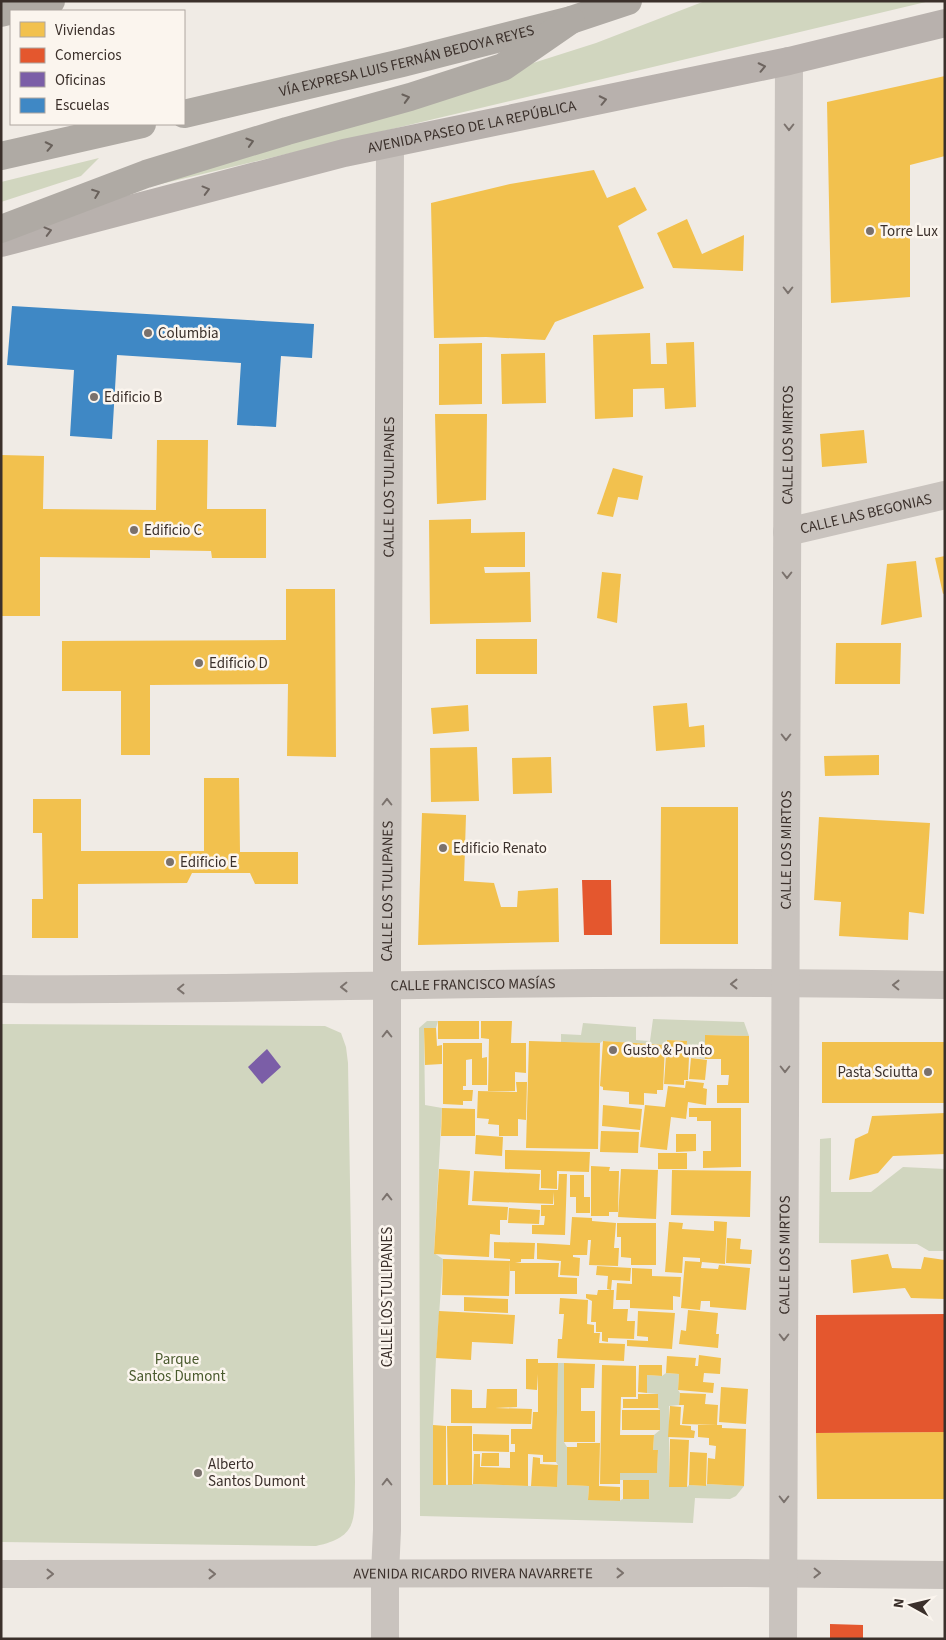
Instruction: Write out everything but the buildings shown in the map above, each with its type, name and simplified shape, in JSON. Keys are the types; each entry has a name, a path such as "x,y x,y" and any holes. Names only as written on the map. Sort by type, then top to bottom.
{"highway":[{"path":"14,10 51,1"},
{"name":"VÍA EXPRESA LUIS FERNÁN BEDOYA REYES","path":"185,114 402,63 571,20 628,1"},
{"path":"1,229 146,174 297,128 410,97 503,67 571,20"},
{"path":"1,156 138,125"}],"main road":[{"name":"AVENIDA PASEO DE LA REPÚBLICA","path":"1,243 344,153 789,61 945,23"}],"street":[{"name":"CALLE LOS MIRTOS","path":"783,1639 789,61"},
{"name":"CALLE LOS TULIPANES","path":"385,1639 387,1530 390,145"},
{"name":"CALLE LAS BEGONIAS","path":"787,532 945,495"},
{"name":"CALLE FRANCISCO MASÍAS","path":"1,989 148,990 416,985 945,985"},
{"name":"AVENIDA RICARDO RIVERA NAVARRETE","path":"1,1574 783,1573 945,1575"}],"green space":[{"path":"705,1 930,1 123,193 596,43"},
{"path":"99,158 81,176 1,202 1,182"},
{"path":"653,1019 744,1022 749,1036 705,1035 705,1059 686,1057 687,1041 667,1040 665,1045 603,1041 600,1043 561,1042 561,1034 581,1035 583,1023 636,1027 636,1040 650,1041"},
{"path":"427,1021 438,1021 436,1028 424,1028 425,1105 442,1108 434,1253 443,1259 433,1425 434,1485 473,1484 557,1487 558,1363 564,1363 564,1442 567,1447 567,1485 589,1486 588,1499 619,1501 623,1499 649,1499 649,1480 620,1480 620,1473 657,1473 658,1450 653,1450 654,1435 660,1430 660,1410 658,1408 658,1394 647,1393 647,1375 679,1374 679,1405 669,1406 669,1487 706,1486 707,1484 744,1486 736,1496 730,1499 695,1498 693,1523 420,1516 419,1028"},
{"name":"Parque Santos Dumont","path":"1,1024 325,1026 341,1033 346,1047 348,1063 355,1506 351,1524 347,1532 340,1537 316,1546 1,1542"},
{"path":"831,1138 831,1192 871,1192 903,1167 945,1169 945,1251 929,1251 917,1244 819,1243 820,1139"}],"place":[{"name":"Torre Lux","path":"870,231"},
{"name":"Columbia","path":"148,333"},
{"name":"Edificio B","path":"94,397"},
{"name":"Edificio C","path":"134,530"},
{"name":"Edificio D","path":"199,663"},
{"name":"Edificio Renato","path":"443,848"},
{"name":"Edificio E","path":"170,862"},
{"name":"Gusto & Punto","path":"613,1050"},
{"name":"Pasta Sciutta","path":"928,1072"},
{"name":"Alberto Santos Dumont","path":"198,1473"}]}
